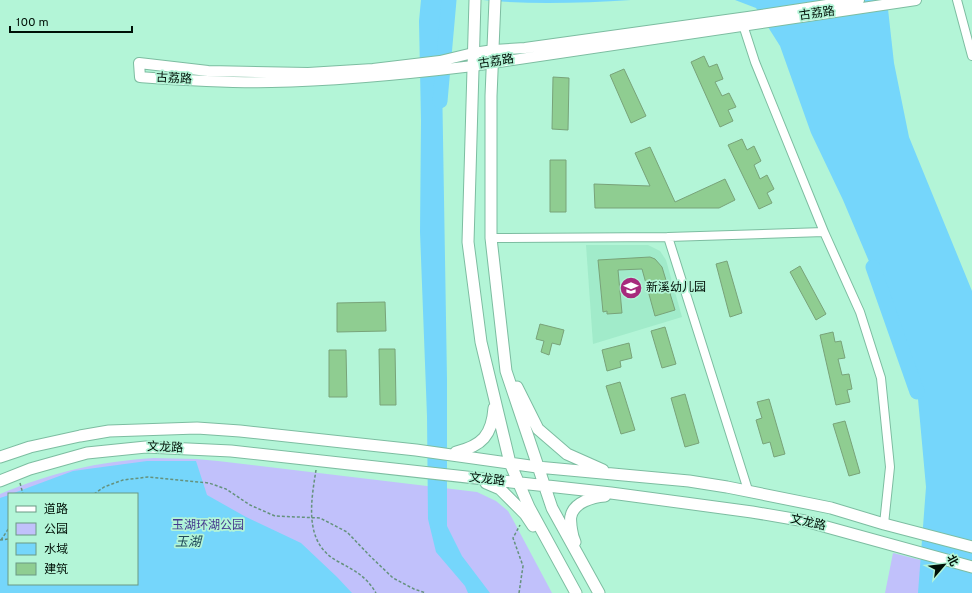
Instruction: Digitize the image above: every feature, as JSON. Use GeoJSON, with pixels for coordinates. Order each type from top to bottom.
{"type":"FeatureCollection","features":[{"type":"Feature","properties":{"kind":"main road"},"geometry":{"type":"LineString","coordinates":[[495,0],[492,96],[491,238],[506,371],[552,508],[599,593]]}},
{"type":"Feature","properties":{"kind":"main road"},"geometry":{"type":"LineString","coordinates":[[475,5],[468,242],[481,342],[510,463],[520,483],[529,507],[576,593]]}},
{"type":"Feature","properties":{"kind":"main road"},"geometry":{"type":"LineString","coordinates":[[503,341],[518,390],[538,430],[567,454],[613,474]]}},
{"type":"Feature","properties":{"kind":"main road"},"geometry":{"type":"LineString","coordinates":[[448,454],[470,449],[480,442],[488,433],[493,419],[495,399]]}},
{"type":"Feature","properties":{"kind":"main road","name":"文龙路"},"geometry":{"type":"LineString","coordinates":[[0,457],[30,447],[109,431],[161,428],[197,428],[240,431],[448,454],[537,467],[689,481],[748,490],[831,508],[884,524],[972,547]]}},
{"type":"Feature","properties":{"kind":"main road","name":"文龙路"},"geometry":{"type":"LineString","coordinates":[[0,481],[30,469],[88,453],[146,447],[231,451],[619,494],[752,512],[805,521],[972,567]]}},
{"type":"Feature","properties":{"kind":"main road"},"geometry":{"type":"LineString","coordinates":[[474,478],[500,489],[525,514],[558,561]]}},
{"type":"Feature","properties":{"kind":"main road"},"geometry":{"type":"LineString","coordinates":[[599,593],[572,537],[570,517],[583,501],[596,497],[619,494]]}},
{"type":"Feature","properties":{"kind":"street","name":"古荔路"},"geometry":{"type":"LineString","coordinates":[[859,0],[747,22],[493,63],[402,75],[270,82],[140,77],[139,63],[208,71],[308,73],[373,70],[440,61],[473,53],[494,50],[525,48],[747,22],[916,0]]}},
{"type":"Feature","properties":{"kind":"street"},"geometry":{"type":"LineString","coordinates":[[957,0],[972,56]]}},
{"type":"Feature","properties":{"kind":"street"},"geometry":{"type":"LineString","coordinates":[[747,22],[755,62],[824,232],[860,312],[881,378],[890,467],[884,524]]}},
{"type":"Feature","properties":{"kind":"street"},"geometry":{"type":"LineString","coordinates":[[491,238],[668,237],[824,232]]}},
{"type":"Feature","properties":{"kind":"street"},"geometry":{"type":"LineString","coordinates":[[668,237],[748,490]]}},
{"type":"Feature","properties":{"kind":"path"},"geometry":{"type":"LineString","coordinates":[[316,469],[311,517],[312,527],[316,536],[331,558],[366,578],[376,593]]}},
{"type":"Feature","properties":{"kind":"path"},"geometry":{"type":"LineString","coordinates":[[95,493],[104,487],[123,480],[148,476],[209,484],[226,489],[250,505],[275,516],[320,518],[347,532],[393,578],[414,589],[426,593]]}},
{"type":"Feature","properties":{"kind":"path"},"geometry":{"type":"LineString","coordinates":[[20,483],[23,493]]}},
{"type":"Feature","properties":{"kind":"path"},"geometry":{"type":"LineString","coordinates":[[519,593],[523,566],[513,538],[520,525]]}},
{"type":"Feature","properties":{"kind":"path"},"geometry":{"type":"LineString","coordinates":[[1,540],[8,530]]}},
{"type":"Feature","properties":{"kind":"shaded area","name":"新溪幼儿园"},"geometry":{"type":"Polygon","coordinates":[[[586,245],[648,245],[660,251],[666,260],[682,317],[593,344],[586,245]]]}},
{"type":"Feature","properties":{"kind":"green space","name":"玉湖环湖公园"},"geometry":{"type":"Polygon","coordinates":[[[154,458],[196,459],[477,492],[496,501],[508,511],[552,593],[0,593],[0,494],[57,474],[113,462],[154,458]]]}},
{"type":"Feature","properties":{"kind":"green space"},"geometry":{"type":"Polygon","coordinates":[[[893,553],[972,573],[972,593],[885,593],[893,553]]]}},
{"type":"Feature","properties":{"kind":"water"},"geometry":{"type":"Polygon","coordinates":[[[421,0],[448,0],[441,17],[447,379],[447,526],[462,556],[490,593],[468,593],[465,586],[436,552],[428,519],[427,416],[420,232],[421,121],[419,21],[421,0]]]}},
{"type":"Feature","properties":{"kind":"water"},"geometry":{"type":"Polygon","coordinates":[[[483,0],[631,0],[520,3],[483,0]]]}},
{"type":"Feature","properties":{"kind":"water"},"geometry":{"type":"Polygon","coordinates":[[[735,0],[887,0],[894,63],[909,137],[972,291],[972,593],[918,593],[926,487],[918,399],[898,330],[843,200],[811,133],[780,46],[756,8],[735,0]]]}},
{"type":"Feature","properties":{"kind":"water","name":"玉湖"},"geometry":{"type":"Polygon","coordinates":[[[147,461],[196,461],[207,495],[246,517],[301,543],[352,593],[0,593],[0,498],[8,495],[8,585],[138,585],[138,493],[14,493],[73,471],[147,461]]]}},
{"type":"Feature","properties":{"kind":"building"},"geometry":{"type":"Polygon","coordinates":[[[704,56],[709,67],[717,64],[723,79],[715,82],[722,96],[729,93],[736,107],[728,110],[733,121],[720,127],[691,62],[704,56]]]}},
{"type":"Feature","properties":{"kind":"building"},"geometry":{"type":"Polygon","coordinates":[[[624,69],[646,116],[631,123],[610,75],[624,69]]]}},
{"type":"Feature","properties":{"kind":"building"},"geometry":{"type":"Polygon","coordinates":[[[553,77],[569,78],[568,130],[552,129],[553,77]]]}},
{"type":"Feature","properties":{"kind":"building"},"geometry":{"type":"Polygon","coordinates":[[[742,139],[747,150],[754,146],[761,161],[754,165],[760,179],[767,175],[774,189],[767,193],[772,203],[759,209],[728,145],[742,139]]]}},
{"type":"Feature","properties":{"kind":"building"},"geometry":{"type":"Polygon","coordinates":[[[650,147],[675,202],[725,179],[735,200],[719,208],[595,208],[594,184],[650,186],[635,153],[650,147]]]}},
{"type":"Feature","properties":{"kind":"building"},"geometry":{"type":"Polygon","coordinates":[[[550,160],[566,160],[566,212],[550,212],[550,160]]]}},
{"type":"Feature","properties":{"kind":"building"},"geometry":{"type":"Polygon","coordinates":[[[650,257],[655,259],[662,267],[675,310],[655,316],[642,269],[618,270],[622,313],[607,314],[607,311],[603,312],[598,260],[650,257]]]}},
{"type":"Feature","properties":{"kind":"building"},"geometry":{"type":"Polygon","coordinates":[[[727,261],[742,313],[730,317],[716,264],[727,261]]]}},
{"type":"Feature","properties":{"kind":"building"},"geometry":{"type":"Polygon","coordinates":[[[800,266],[826,314],[816,320],[790,272],[800,266]]]}},
{"type":"Feature","properties":{"kind":"building"},"geometry":{"type":"Polygon","coordinates":[[[385,302],[386,331],[337,332],[337,303],[385,302]]]}},
{"type":"Feature","properties":{"kind":"building"},"geometry":{"type":"Polygon","coordinates":[[[540,324],[564,330],[560,345],[552,343],[549,355],[541,352],[544,341],[536,339],[540,324]]]}},
{"type":"Feature","properties":{"kind":"building"},"geometry":{"type":"Polygon","coordinates":[[[665,327],[676,364],[662,368],[651,331],[665,327]]]}},
{"type":"Feature","properties":{"kind":"building"},"geometry":{"type":"Polygon","coordinates":[[[833,332],[835,342],[841,341],[845,358],[838,359],[842,375],[849,374],[852,389],[847,390],[850,402],[836,405],[820,335],[833,332]]]}},
{"type":"Feature","properties":{"kind":"building"},"geometry":{"type":"Polygon","coordinates":[[[629,343],[632,358],[620,361],[621,367],[607,371],[602,350],[629,343]]]}},
{"type":"Feature","properties":{"kind":"building"},"geometry":{"type":"Polygon","coordinates":[[[379,349],[395,349],[396,405],[380,405],[379,349]]]}},
{"type":"Feature","properties":{"kind":"building"},"geometry":{"type":"Polygon","coordinates":[[[329,350],[346,350],[347,397],[329,397],[329,350]]]}},
{"type":"Feature","properties":{"kind":"building"},"geometry":{"type":"Polygon","coordinates":[[[620,382],[635,430],[621,434],[606,386],[620,382]]]}},
{"type":"Feature","properties":{"kind":"building"},"geometry":{"type":"Polygon","coordinates":[[[685,394],[699,443],[685,447],[671,398],[685,394]]]}},
{"type":"Feature","properties":{"kind":"building"},"geometry":{"type":"Polygon","coordinates":[[[769,399],[785,454],[774,457],[770,442],[763,444],[756,420],[762,418],[757,402],[769,399]]]}},
{"type":"Feature","properties":{"kind":"building"},"geometry":{"type":"Polygon","coordinates":[[[845,421],[860,473],[849,476],[833,424],[845,421]]]}},
{"type":"Feature","properties":{"kind":"waterway"},"geometry":{"type":"LineString","coordinates":[[440,101],[449,0]]}},
{"type":"Feature","properties":{"kind":"waterway"},"geometry":{"type":"LineString","coordinates":[[873,267],[917,392]]}},
{"type":"Feature","properties":{"kind":"place","name":"新溪幼儿园"},"geometry":{"type":"Point","coordinates":[631,288]}}]}
